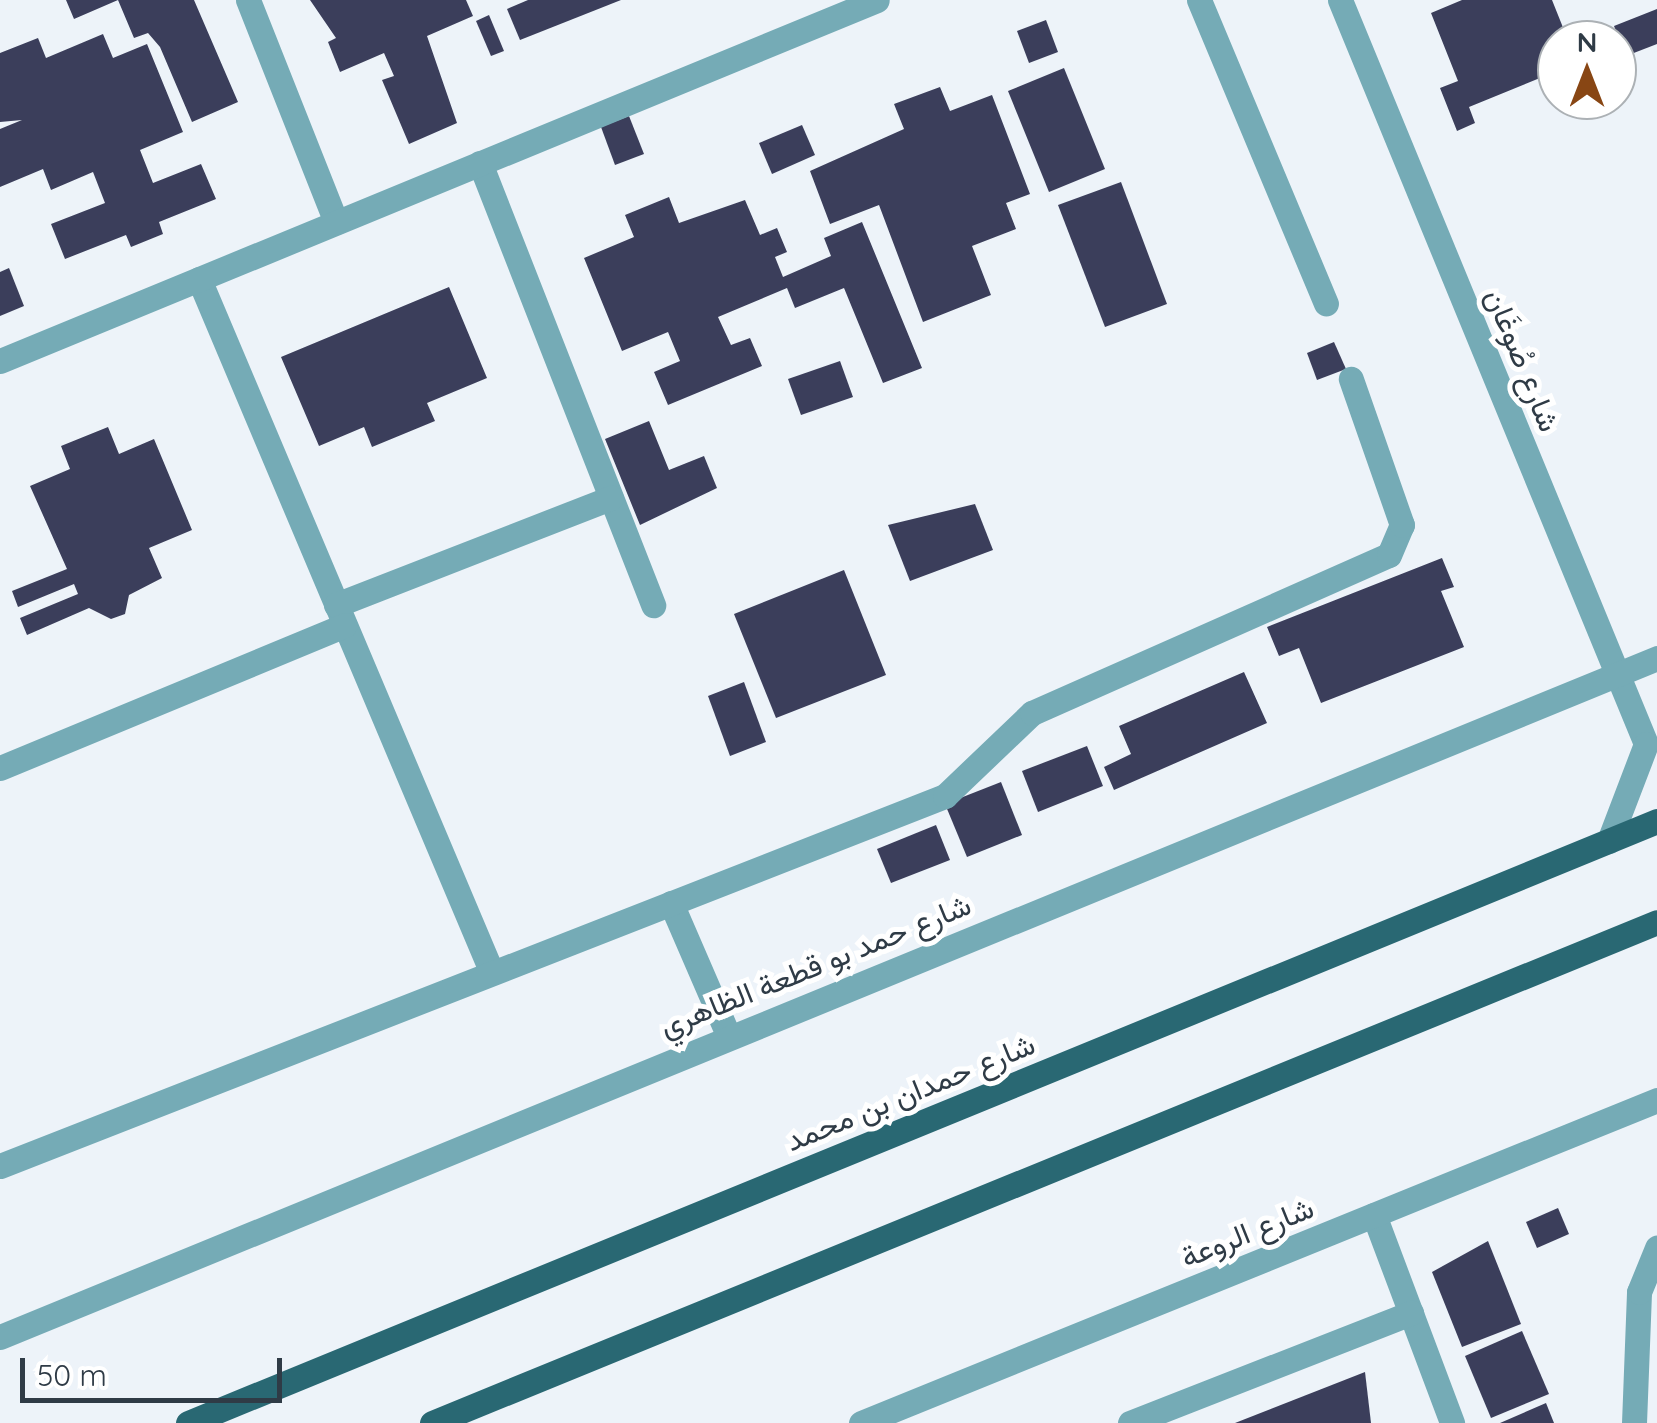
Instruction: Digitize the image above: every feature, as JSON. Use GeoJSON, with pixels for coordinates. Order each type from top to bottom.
{"type":"FeatureCollection","features":[{"type":"Feature","properties":{"kind":"main road","name":"شارع حمدان بن محمد"},"geometry":{"type":"LineString","coordinates":[[188,1423],[1657,821]]}},
{"type":"Feature","properties":{"kind":"main road"},"geometry":{"type":"LineString","coordinates":[[446,1420],[1657,922]]}},
{"type":"Feature","properties":{"kind":"street"},"geometry":{"type":"LineString","coordinates":[[248,0],[336,222]]}},
{"type":"Feature","properties":{"kind":"street"},"geometry":{"type":"LineString","coordinates":[[0,361],[877,0]]}},
{"type":"Feature","properties":{"kind":"street"},"geometry":{"type":"LineString","coordinates":[[1200,0],[1326,304]]}},
{"type":"Feature","properties":{"kind":"street","name":"شارع صُوغَان"},"geometry":{"type":"LineString","coordinates":[[1340,0],[1651,748],[1609,841]]}},
{"type":"Feature","properties":{"kind":"street"},"geometry":{"type":"LineString","coordinates":[[480,163],[653,605]]}},
{"type":"Feature","properties":{"kind":"street"},"geometry":{"type":"LineString","coordinates":[[199,279],[492,974]]}},
{"type":"Feature","properties":{"kind":"street"},"geometry":{"type":"LineString","coordinates":[[0,1166],[945,796],[1032,713],[1389,554],[1402,526],[1351,378]]}},
{"type":"Feature","properties":{"kind":"street"},"geometry":{"type":"LineString","coordinates":[[0,768],[611,498]]}},
{"type":"Feature","properties":{"kind":"street","name":"شارع حمد بو قطعة الظاهري"},"geometry":{"type":"LineString","coordinates":[[0,1337],[728,1035],[1657,658]]}},
{"type":"Feature","properties":{"kind":"street"},"geometry":{"type":"LineString","coordinates":[[671,903],[728,1035]]}},
{"type":"Feature","properties":{"kind":"street","name":"شارع الروعة"},"geometry":{"type":"LineString","coordinates":[[862,1423],[1657,1100]]}},
{"type":"Feature","properties":{"kind":"street"},"geometry":{"type":"LineString","coordinates":[[1374,1215],[1452,1423]]}},
{"type":"Feature","properties":{"kind":"street"},"geometry":{"type":"LineString","coordinates":[[1634,1423],[1638,1302],[1657,1248]]}},
{"type":"Feature","properties":{"kind":"street"},"geometry":{"type":"LineString","coordinates":[[1130,1423],[1411,1313]]}},
{"type":"Feature","properties":{"kind":"building"},"geometry":{"type":"Polygon","coordinates":[[[66,0],[118,0],[74,19],[66,0]]]}},
{"type":"Feature","properties":{"kind":"building"},"geometry":{"type":"Polygon","coordinates":[[[118,0],[194,0],[238,102],[192,122],[160,47],[148,33],[134,38],[118,0]]]}},
{"type":"Feature","properties":{"kind":"building"},"geometry":{"type":"Polygon","coordinates":[[[310,0],[466,0],[473,16],[427,36],[457,123],[409,144],[382,80],[394,76],[384,53],[340,72],[328,42],[336,38],[310,0]]]}},
{"type":"Feature","properties":{"kind":"building"},"geometry":{"type":"Polygon","coordinates":[[[528,0],[621,0],[520,40],[507,9],[528,0]]]}},
{"type":"Feature","properties":{"kind":"building"},"geometry":{"type":"Polygon","coordinates":[[[1462,0],[1552,0],[1560,20],[1537,20],[1537,79],[1469,107],[1475,123],[1457,131],[1440,88],[1458,81],[1431,13],[1462,0]]]}},
{"type":"Feature","properties":{"kind":"building"},"geometry":{"type":"Polygon","coordinates":[[[1657,9],[1657,44],[1637,52],[1637,20],[1629,20],[1657,9]]]}},
{"type":"Feature","properties":{"kind":"building"},"geometry":{"type":"Polygon","coordinates":[[[489,15],[504,51],[491,56],[476,21],[489,15]]]}},
{"type":"Feature","properties":{"kind":"building"},"geometry":{"type":"Polygon","coordinates":[[[1046,20],[1058,52],[1029,63],[1017,31],[1046,20]]]}},
{"type":"Feature","properties":{"kind":"building"},"geometry":{"type":"Polygon","coordinates":[[[103,34],[113,58],[147,44],[183,132],[140,150],[153,183],[201,164],[216,199],[159,222],[163,234],[131,247],[126,235],[65,259],[51,224],[105,203],[93,172],[51,190],[43,169],[0,187],[0,129],[22,120],[0,122],[0,53],[38,38],[46,58],[103,34]]]}},
{"type":"Feature","properties":{"kind":"building"},"geometry":{"type":"Polygon","coordinates":[[[1064,68],[1105,169],[1049,192],[1008,91],[1064,68]]]}},
{"type":"Feature","properties":{"kind":"building"},"geometry":{"type":"Polygon","coordinates":[[[940,87],[950,111],[992,95],[1030,194],[1006,203],[1016,229],[972,246],[991,295],[923,322],[879,205],[830,224],[810,171],[904,129],[894,104],[940,87]]]}},
{"type":"Feature","properties":{"kind":"building"},"geometry":{"type":"Polygon","coordinates":[[[629,116],[644,154],[615,165],[601,127],[629,116]]]}},
{"type":"Feature","properties":{"kind":"building"},"geometry":{"type":"Polygon","coordinates":[[[802,125],[815,155],[772,174],[759,143],[802,125]]]}},
{"type":"Feature","properties":{"kind":"building"},"geometry":{"type":"Polygon","coordinates":[[[1121,182],[1167,304],[1105,327],[1058,205],[1121,182]]]}},
{"type":"Feature","properties":{"kind":"building"},"geometry":{"type":"Polygon","coordinates":[[[669,197],[679,223],[745,200],[760,235],[777,228],[787,252],[775,257],[783,277],[831,256],[824,238],[862,222],[922,368],[883,383],[844,288],[795,308],[787,288],[718,317],[731,345],[750,338],[762,366],[668,405],[654,372],[680,361],[668,332],[622,351],[584,258],[634,237],[625,215],[669,197]]]}},
{"type":"Feature","properties":{"kind":"building"},"geometry":{"type":"Polygon","coordinates":[[[9,268],[24,306],[0,316],[0,272],[9,268]]]}},
{"type":"Feature","properties":{"kind":"building"},"geometry":{"type":"Polygon","coordinates":[[[449,287],[487,378],[427,403],[435,421],[372,447],[364,427],[319,446],[281,357],[449,287]]]}},
{"type":"Feature","properties":{"kind":"building"},"geometry":{"type":"Polygon","coordinates":[[[1334,342],[1346,369],[1317,380],[1307,353],[1334,342]]]}},
{"type":"Feature","properties":{"kind":"building"},"geometry":{"type":"Polygon","coordinates":[[[840,361],[853,397],[801,415],[788,379],[840,361]]]}},
{"type":"Feature","properties":{"kind":"building"},"geometry":{"type":"Polygon","coordinates":[[[649,421],[669,470],[704,456],[717,488],[640,525],[605,439],[649,421]]]}},
{"type":"Feature","properties":{"kind":"building"},"geometry":{"type":"Polygon","coordinates":[[[108,427],[119,454],[154,439],[192,530],[149,548],[162,578],[129,595],[125,614],[111,619],[89,608],[27,635],[20,618],[78,594],[74,584],[18,607],[12,591],[67,569],[30,486],[70,469],[61,446],[108,427]]]}},
{"type":"Feature","properties":{"kind":"building"},"geometry":{"type":"Polygon","coordinates":[[[975,504],[993,550],[910,581],[888,525],[975,504]]]}},
{"type":"Feature","properties":{"kind":"building"},"geometry":{"type":"Polygon","coordinates":[[[1442,558],[1454,587],[1441,591],[1464,647],[1321,703],[1299,648],[1279,656],[1267,627],[1442,558]]]}},
{"type":"Feature","properties":{"kind":"building"},"geometry":{"type":"Polygon","coordinates":[[[844,570],[886,675],[776,718],[734,614],[844,570]]]}},
{"type":"Feature","properties":{"kind":"building"},"geometry":{"type":"Polygon","coordinates":[[[1244,672],[1267,723],[1114,790],[1104,767],[1131,754],[1119,726],[1244,672]]]}},
{"type":"Feature","properties":{"kind":"building"},"geometry":{"type":"Polygon","coordinates":[[[744,682],[766,742],[730,756],[708,696],[744,682]]]}},
{"type":"Feature","properties":{"kind":"building"},"geometry":{"type":"Polygon","coordinates":[[[1087,746],[1103,786],[1038,812],[1022,771],[1087,746]]]}},
{"type":"Feature","properties":{"kind":"building"},"geometry":{"type":"Polygon","coordinates":[[[1001,782],[1022,835],[967,857],[945,804],[1001,782]]]}},
{"type":"Feature","properties":{"kind":"building"},"geometry":{"type":"Polygon","coordinates":[[[936,825],[950,860],[891,883],[877,849],[936,825]]]}},
{"type":"Feature","properties":{"kind":"building"},"geometry":{"type":"Polygon","coordinates":[[[1558,1208],[1569,1234],[1537,1248],[1526,1222],[1558,1208]]]}},
{"type":"Feature","properties":{"kind":"building"},"geometry":{"type":"Polygon","coordinates":[[[1488,1241],[1521,1324],[1462,1347],[1432,1272],[1488,1241]]]}},
{"type":"Feature","properties":{"kind":"building"},"geometry":{"type":"Polygon","coordinates":[[[1522,1331],[1549,1394],[1491,1418],[1465,1356],[1522,1331]]]}},
{"type":"Feature","properties":{"kind":"building"},"geometry":{"type":"Polygon","coordinates":[[[1365,1372],[1371,1423],[1235,1423],[1365,1372]]]}},
{"type":"Feature","properties":{"kind":"building"},"geometry":{"type":"Polygon","coordinates":[[[1546,1403],[1554,1423],[1500,1423],[1546,1403]]]}}]}
